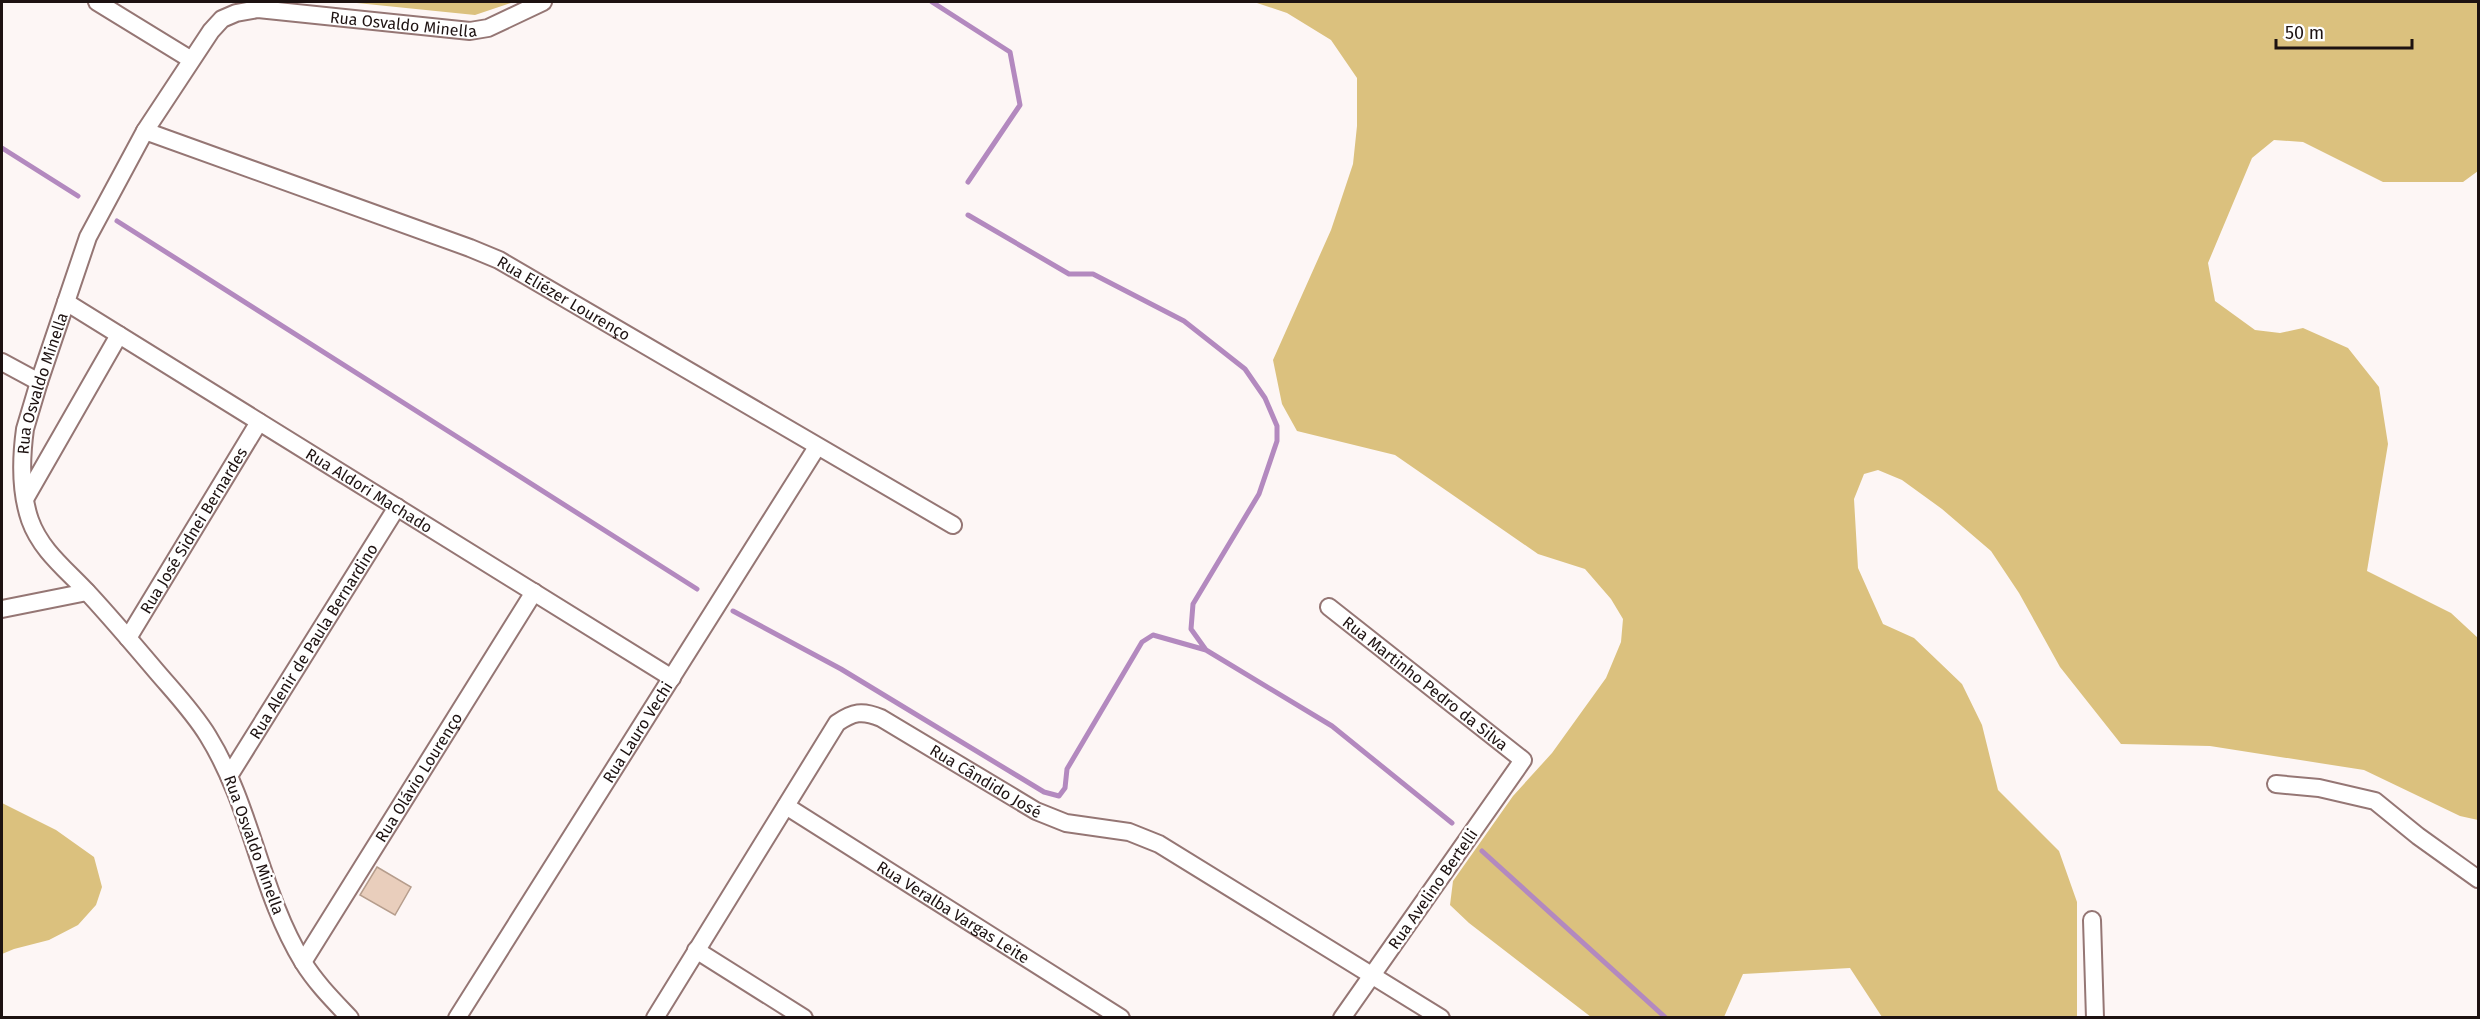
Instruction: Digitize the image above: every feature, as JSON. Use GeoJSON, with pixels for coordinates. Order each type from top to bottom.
{"type":"FeatureCollection","features":[{"type":"Feature","properties":{"kind":"street"},"geometry":{"type":"LineString","coordinates":[[97,2],[190,59]]}},
{"type":"Feature","properties":{"kind":"street","name":"Rua Osvaldo Minella"},"geometry":{"type":"LineString","coordinates":[[350,1017],[316,981],[303,962],[278,911],[248,823],[229,776],[201,725],[87,592],[44,547],[30,521],[25,499],[22,450],[25,429],[94,223],[145,131],[190,59],[222,19],[248,10],[470,31],[488,28],[543,2]]}},
{"type":"Feature","properties":{"kind":"street","name":"Rua Eliézer Lourenço"},"geometry":{"type":"LineString","coordinates":[[145,131],[500,260],[953,525]]}},
{"type":"Feature","properties":{"kind":"street","name":"Rua Aldori Machado"},"geometry":{"type":"LineString","coordinates":[[66,302],[672,678]]}},
{"type":"Feature","properties":{"kind":"street"},"geometry":{"type":"LineString","coordinates":[[25,499],[119,335]]}},
{"type":"Feature","properties":{"kind":"street"},"geometry":{"type":"LineString","coordinates":[[2,362],[39,382]]}},
{"type":"Feature","properties":{"kind":"street","name":"Rua José Sidnei Bernardes"},"geometry":{"type":"LineString","coordinates":[[128,639],[259,422]]}},
{"type":"Feature","properties":{"kind":"street","name":"Rua Lauro Vechi"},"geometry":{"type":"LineString","coordinates":[[457,1017],[817,447]]}},
{"type":"Feature","properties":{"kind":"street","name":"Rua Alenir de Paula Bernardino"},"geometry":{"type":"LineString","coordinates":[[229,776],[396,507]]}},
{"type":"Feature","properties":{"kind":"street"},"geometry":{"type":"LineString","coordinates":[[2,609],[87,592]]}},
{"type":"Feature","properties":{"kind":"street","name":"Rua Olávio Lourenço"},"geometry":{"type":"LineString","coordinates":[[303,962],[534,592]]}},
{"type":"Feature","properties":{"kind":"street","name":"Rua Martinho Pedro da Silva"},"geometry":{"type":"LineString","coordinates":[[1329,606],[1523,760]]}},
{"type":"Feature","properties":{"kind":"street","name":"Rua Cândido José"},"geometry":{"type":"LineString","coordinates":[[655,1017],[837,723],[858,711],[869,713],[1036,811],[1066,823],[1129,832],[1159,844],[1441,1017]]}},
{"type":"Feature","properties":{"kind":"street","name":"Rua Avelino Bertelli"},"geometry":{"type":"LineString","coordinates":[[1342,1017],[1523,760]]}},
{"type":"Feature","properties":{"kind":"street"},"geometry":{"type":"LineString","coordinates":[[2276,784],[2319,788],[2375,801],[2418,836],[2478,879]]}},
{"type":"Feature","properties":{"kind":"street","name":"Rua Veralba Vargas Leite"},"geometry":{"type":"LineString","coordinates":[[786,806],[1121,1017]]}},
{"type":"Feature","properties":{"kind":"street"},"geometry":{"type":"LineString","coordinates":[[2092,920],[2095,1017]]}},
{"type":"Feature","properties":{"kind":"street"},"geometry":{"type":"LineString","coordinates":[[696,950],[804,1017]]}},
{"type":"Feature","properties":{"kind":"shaded area"},"geometry":{"type":"Polygon","coordinates":[[[347,2],[514,2],[475,15],[347,2]]]}},
{"type":"Feature","properties":{"kind":"shaded area"},"geometry":{"type":"Polygon","coordinates":[[[1254,2],[2478,2],[2478,171],[2463,182],[2383,182],[2303,142],[2274,140],[2252,158],[2208,263],[2215,301],[2255,330],[2280,333],[2303,328],[2348,348],[2379,387],[2388,444],[2367,571],[2451,613],[2478,638],[2478,820],[2460,816],[2364,770],[2210,746],[2121,744],[2060,667],[2019,593],[1991,551],[1942,509],[1902,480],[1878,470],[1864,474],[1854,499],[1858,568],[1883,624],[1914,638],[1962,684],[1982,725],[1998,790],[2059,851],[2077,902],[2077,1017],[1882,1017],[1850,968],[1743,974],[1724,1017],[1591,1017],[1469,923],[1450,905],[1453,881],[1513,796],[1552,753],[1606,678],[1621,642],[1623,619],[1611,599],[1585,569],[1538,554],[1395,455],[1297,431],[1282,404],[1273,360],[1331,230],[1353,164],[1357,126],[1357,78],[1331,40],[1287,13],[1254,2]]]}},
{"type":"Feature","properties":{"kind":"shaded area"},"geometry":{"type":"Polygon","coordinates":[[[2,803],[56,830],[94,857],[102,887],[96,905],[78,925],[49,940],[2,954],[2,803]]]}},
{"type":"Feature","properties":{"kind":"building"},"geometry":{"type":"Polygon","coordinates":[[[377,867],[411,887],[395,915],[360,895],[377,867]]]}},
{"type":"Feature","properties":{"kind":"waterway"},"geometry":{"type":"LineString","coordinates":[[932,2],[1010,52],[1020,105],[968,182]]}},
{"type":"Feature","properties":{"kind":"waterway"},"geometry":{"type":"LineString","coordinates":[[2,148],[78,196]]}},
{"type":"Feature","properties":{"kind":"waterway"},"geometry":{"type":"LineString","coordinates":[[968,215],[1069,274],[1093,274],[1184,321],[1245,369],[1265,398],[1277,426],[1277,441],[1259,494],[1193,604],[1191,629],[1206,650]]}},
{"type":"Feature","properties":{"kind":"waterway"},"geometry":{"type":"LineString","coordinates":[[117,221],[697,589]]}},
{"type":"Feature","properties":{"kind":"waterway"},"geometry":{"type":"LineString","coordinates":[[733,611],[841,669],[1044,792],[1059,796],[1065,788],[1067,769],[1142,642],[1153,635],[1206,650],[1332,726],[1452,823]]}},
{"type":"Feature","properties":{"kind":"waterway"},"geometry":{"type":"LineString","coordinates":[[1482,851],[1666,1018]]}}]}
